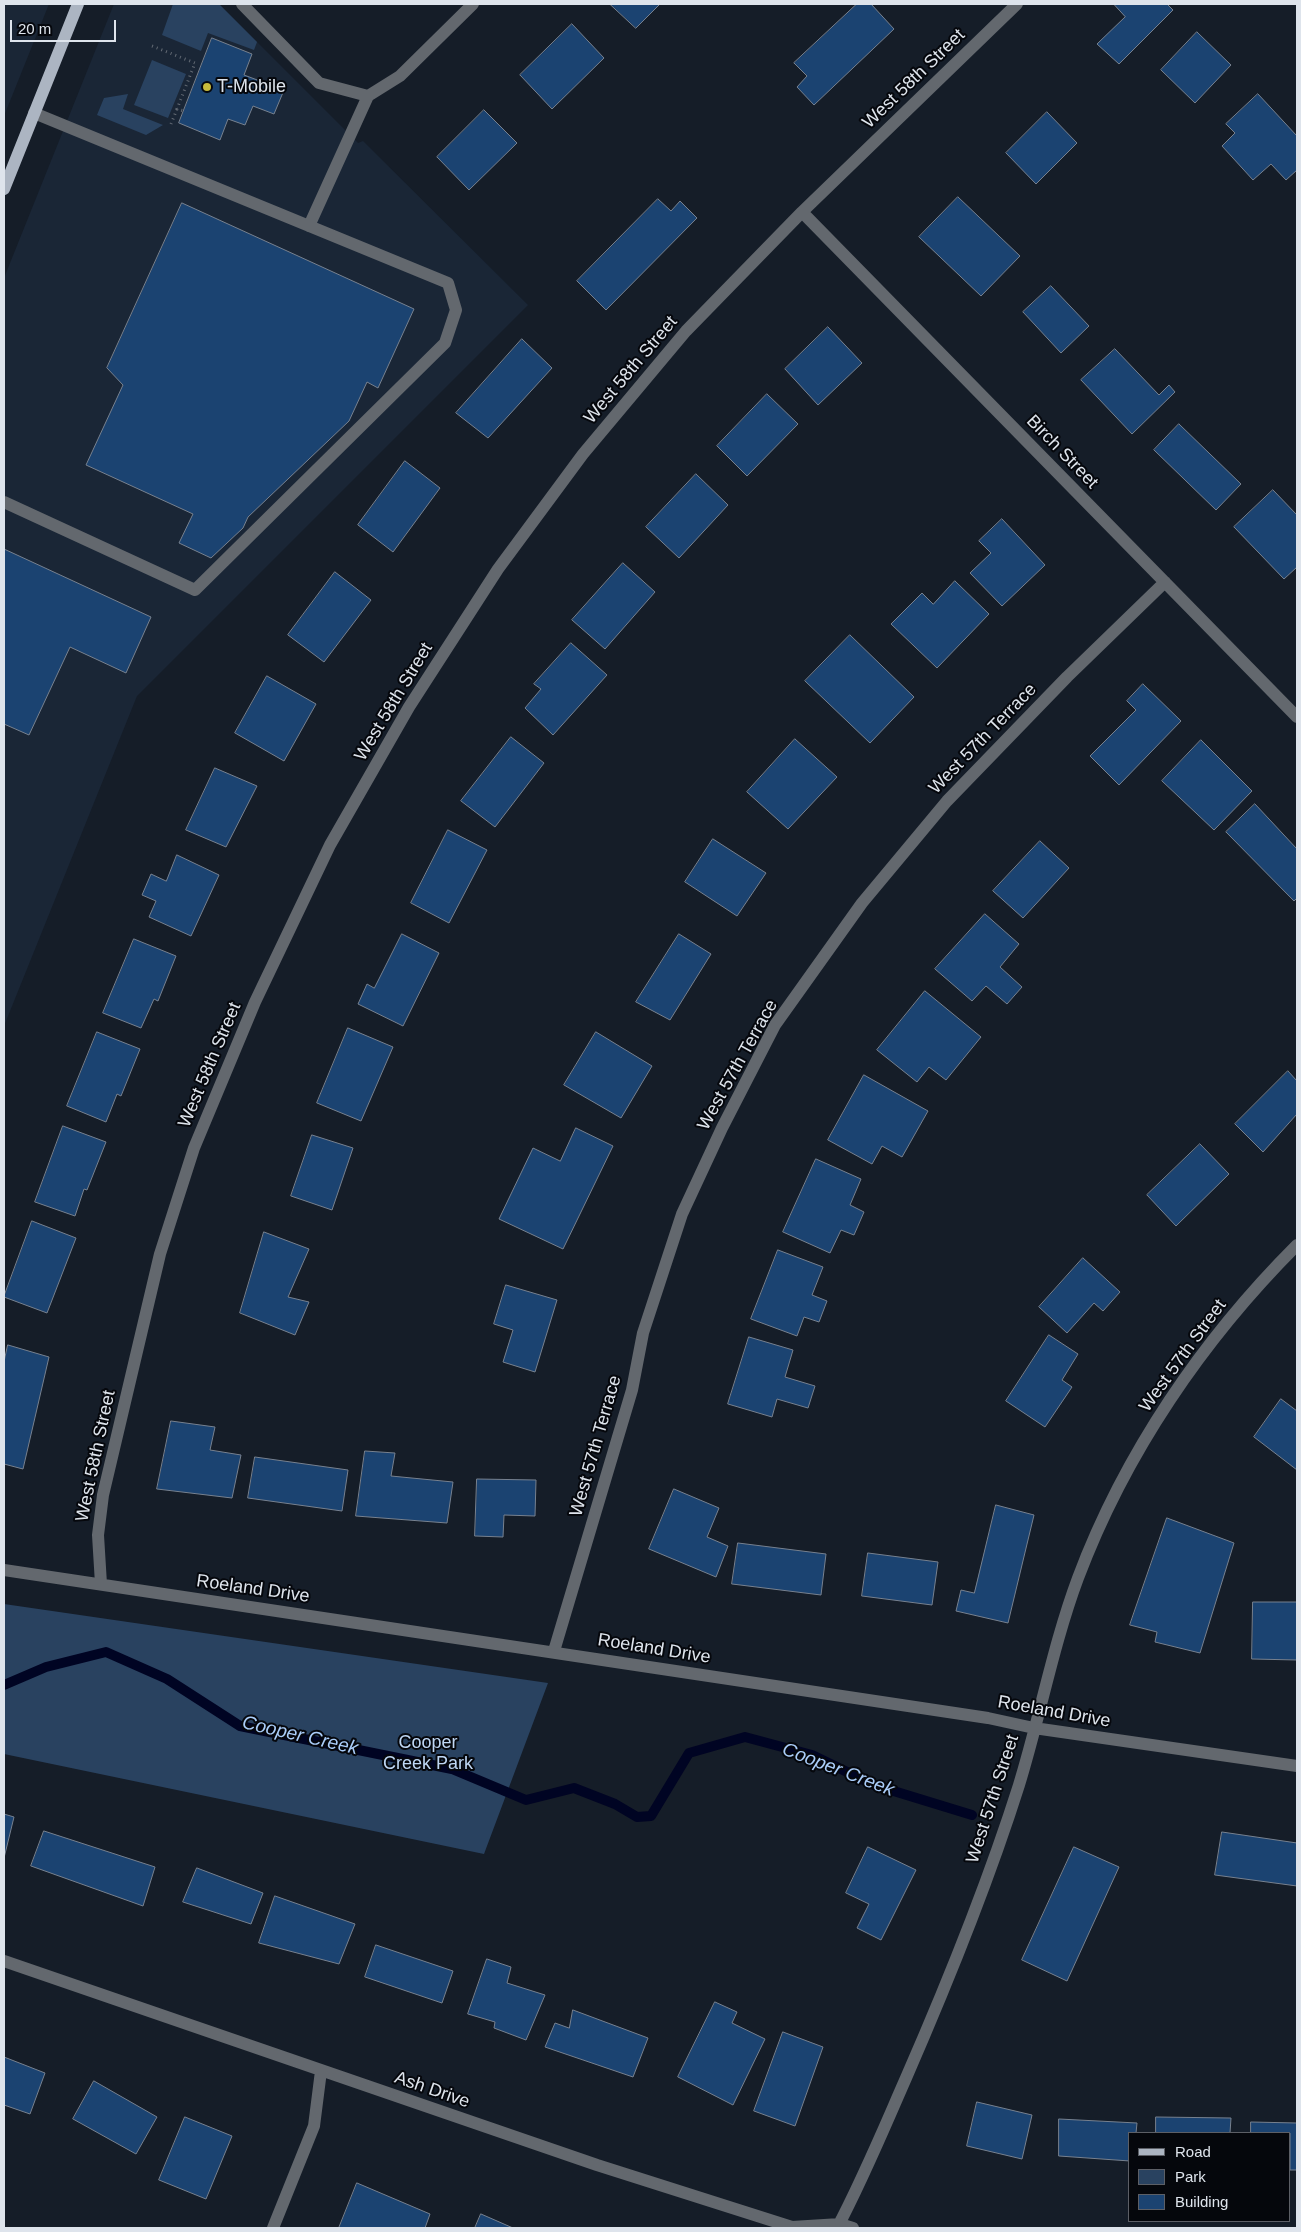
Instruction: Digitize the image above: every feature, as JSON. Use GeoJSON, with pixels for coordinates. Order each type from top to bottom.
{"type":"FeatureCollection","features":[{"type":"Feature","properties":{"kind":"main road"},"geometry":{"type":"LineString","coordinates":[[4,189],[78,4]]}},
{"type":"Feature","properties":{"kind":"street"},"geometry":{"type":"LineString","coordinates":[[242,4],[319,83],[368,96]]}},
{"type":"Feature","properties":{"kind":"street"},"geometry":{"type":"LineString","coordinates":[[309,226],[368,96],[400,76],[473,4]]}},
{"type":"Feature","properties":{"kind":"street","name":"West 58th Street"},"geometry":{"type":"LineString","coordinates":[[101,1584],[98,1535],[103,1495],[160,1254],[198,1139],[256,1002],[330,845],[430,675],[498,569],[583,454],[686,331],[802,212],[1017,4]]}},
{"type":"Feature","properties":{"kind":"street"},"geometry":{"type":"LineString","coordinates":[[4,502],[195,590],[445,343],[456,310],[448,283],[34,113]]}},
{"type":"Feature","properties":{"kind":"street","name":"Birch Street"},"geometry":{"type":"LineString","coordinates":[[802,212],[1297,717]]}},
{"type":"Feature","properties":{"kind":"street","name":"West 57th Terrace"},"geometry":{"type":"LineString","coordinates":[[554,1651],[632,1390],[643,1334],[682,1214],[722,1128],[775,1025],[862,903],[947,801],[1067,677],[1165,582]]}},
{"type":"Feature","properties":{"kind":"street","name":"West 57th Street"},"geometry":{"type":"LineString","coordinates":[[838,2226],[888,2119],[960,1949],[1018,1785],[1078,1580],[1103,1518],[1166,1403],[1228,1320],[1297,1245]]}},
{"type":"Feature","properties":{"kind":"street","name":"Roeland Drive"},"geometry":{"type":"LineString","coordinates":[[4,1570],[554,1651],[988,1718],[1034,1728],[1297,1766]]}},
{"type":"Feature","properties":{"kind":"street","name":"Ash Drive"},"geometry":{"type":"LineString","coordinates":[[4,1961],[597,2165],[792,2226],[838,2226],[853,2228]]}},
{"type":"Feature","properties":{"kind":"street"},"geometry":{"type":"LineString","coordinates":[[273,2228],[314,2126],[321,2071]]}},
{"type":"Feature","properties":{"kind":"path"},"geometry":{"type":"LineString","coordinates":[[152,46],[195,63],[171,124]]}},
{"type":"Feature","properties":{"kind":"path"},"geometry":{"type":"LineString","coordinates":[[178,109],[184,111]]}},
{"type":"Feature","properties":{"kind":"shaded area"},"geometry":{"type":"Polygon","coordinates":[[[4,4],[49,4],[4,116],[4,4]]]}},
{"type":"Feature","properties":{"kind":"shaded area"},"geometry":{"type":"Polygon","coordinates":[[[114,4],[219,4],[358,143],[363,141],[528,305],[137,696],[4,1026],[4,278],[114,4]]]}},
{"type":"Feature","properties":{"kind":"green space"},"geometry":{"type":"Polygon","coordinates":[[[173,4],[219,4],[257,42],[254,50],[208,33],[201,51],[162,35],[173,4]]]}},
{"type":"Feature","properties":{"kind":"green space"},"geometry":{"type":"Polygon","coordinates":[[[152,60],[186,74],[168,118],[134,105],[152,60]]]}},
{"type":"Feature","properties":{"kind":"green space"},"geometry":{"type":"Polygon","coordinates":[[[128,94],[123,109],[163,125],[146,135],[97,115],[104,98],[128,94]]]}},
{"type":"Feature","properties":{"kind":"green space","name":"Cooper Creek Park"},"geometry":{"type":"Polygon","coordinates":[[[4,1604],[548,1683],[484,1854],[4,1754],[4,1604]]]}},
{"type":"Feature","properties":{"kind":"building"},"geometry":{"type":"Polygon","coordinates":[[[610,4],[660,4],[636,28],[610,4]]]}},
{"type":"Feature","properties":{"kind":"building"},"geometry":{"type":"Polygon","coordinates":[[[857,4],[871,4],[894,29],[814,105],[797,87],[807,76],[794,63],[857,4]]]}},
{"type":"Feature","properties":{"kind":"building"},"geometry":{"type":"Polygon","coordinates":[[[1114,4],[1167,4],[1173,10],[1119,64],[1097,44],[1125,17],[1114,4]]]}},
{"type":"Feature","properties":{"kind":"building"},"geometry":{"type":"Polygon","coordinates":[[[572,24],[604,58],[552,109],[520,75],[572,24]]]}},
{"type":"Feature","properties":{"kind":"building"},"geometry":{"type":"Polygon","coordinates":[[[1197,32],[1231,65],[1195,103],[1161,70],[1197,32]]]}},
{"type":"Feature","properties":{"kind":"building"},"geometry":{"type":"Polygon","coordinates":[[[212,38],[252,54],[244,75],[284,90],[274,114],[253,106],[245,125],[228,119],[220,140],[179,123],[212,38]]]}},
{"type":"Feature","properties":{"kind":"building"},"geometry":{"type":"Polygon","coordinates":[[[1258,94],[1297,136],[1297,170],[1286,180],[1271,164],[1253,180],[1222,146],[1235,133],[1226,124],[1258,94]]]}},
{"type":"Feature","properties":{"kind":"building"},"geometry":{"type":"Polygon","coordinates":[[[484,110],[517,143],[469,190],[437,157],[484,110]]]}},
{"type":"Feature","properties":{"kind":"building"},"geometry":{"type":"Polygon","coordinates":[[[1047,112],[1077,143],[1036,184],[1006,153],[1047,112]]]}},
{"type":"Feature","properties":{"kind":"building"},"geometry":{"type":"Polygon","coordinates":[[[958,197],[1020,256],[981,296],[919,237],[958,197]]]}},
{"type":"Feature","properties":{"kind":"building"},"geometry":{"type":"Polygon","coordinates":[[[658,199],[671,211],[680,201],[697,218],[606,310],[577,281],[658,199]]]}},
{"type":"Feature","properties":{"kind":"building"},"geometry":{"type":"Polygon","coordinates":[[[182,203],[414,309],[378,388],[367,382],[349,421],[248,517],[243,528],[211,558],[179,543],[193,514],[86,465],[123,385],[107,368],[182,203]]]}},
{"type":"Feature","properties":{"kind":"building"},"geometry":{"type":"Polygon","coordinates":[[[1051,286],[1089,326],[1061,353],[1023,312],[1051,286]]]}},
{"type":"Feature","properties":{"kind":"building"},"geometry":{"type":"Polygon","coordinates":[[[828,327],[862,363],[818,405],[785,369],[828,327]]]}},
{"type":"Feature","properties":{"kind":"building"},"geometry":{"type":"Polygon","coordinates":[[[522,339],[552,368],[488,438],[456,413],[522,339]]]}},
{"type":"Feature","properties":{"kind":"building"},"geometry":{"type":"Polygon","coordinates":[[[1115,349],[1159,395],[1169,385],[1175,392],[1132,434],[1081,380],[1115,349]]]}},
{"type":"Feature","properties":{"kind":"building"},"geometry":{"type":"Polygon","coordinates":[[[767,394],[798,424],[747,476],[717,446],[767,394]]]}},
{"type":"Feature","properties":{"kind":"building"},"geometry":{"type":"Polygon","coordinates":[[[1179,424],[1241,484],[1216,510],[1154,450],[1179,424]]]}},
{"type":"Feature","properties":{"kind":"building"},"geometry":{"type":"Polygon","coordinates":[[[405,461],[440,488],[393,552],[358,525],[405,461]]]}},
{"type":"Feature","properties":{"kind":"building"},"geometry":{"type":"Polygon","coordinates":[[[696,474],[728,505],[679,558],[646,527],[696,474]]]}},
{"type":"Feature","properties":{"kind":"building"},"geometry":{"type":"Polygon","coordinates":[[[1273,490],[1297,515],[1297,567],[1284,579],[1234,527],[1273,490]]]}},
{"type":"Feature","properties":{"kind":"building"},"geometry":{"type":"Polygon","coordinates":[[[1002,519],[1045,565],[1002,606],[970,573],[991,553],[979,541],[1002,519]]]}},
{"type":"Feature","properties":{"kind":"building"},"geometry":{"type":"Polygon","coordinates":[[[4,549],[151,617],[126,673],[70,647],[29,735],[4,724],[4,549]]]}},
{"type":"Feature","properties":{"kind":"building"},"geometry":{"type":"Polygon","coordinates":[[[623,563],[655,592],[605,649],[572,620],[623,563]]]}},
{"type":"Feature","properties":{"kind":"building"},"geometry":{"type":"Polygon","coordinates":[[[335,572],[371,600],[324,662],[288,635],[335,572]]]}},
{"type":"Feature","properties":{"kind":"building"},"geometry":{"type":"Polygon","coordinates":[[[955,581],[989,614],[937,668],[891,624],[922,593],[933,604],[955,581]]]}},
{"type":"Feature","properties":{"kind":"building"},"geometry":{"type":"Polygon","coordinates":[[[850,635],[914,697],[870,743],[805,681],[850,635]]]}},
{"type":"Feature","properties":{"kind":"building"},"geometry":{"type":"Polygon","coordinates":[[[571,643],[607,675],[553,735],[525,708],[541,689],[534,684],[571,643]]]}},
{"type":"Feature","properties":{"kind":"building"},"geometry":{"type":"Polygon","coordinates":[[[267,676],[316,704],[284,761],[235,733],[267,676]]]}},
{"type":"Feature","properties":{"kind":"building"},"geometry":{"type":"Polygon","coordinates":[[[1143,684],[1181,721],[1119,785],[1090,756],[1136,710],[1127,701],[1143,684]]]}},
{"type":"Feature","properties":{"kind":"building"},"geometry":{"type":"Polygon","coordinates":[[[511,737],[544,763],[495,827],[461,801],[511,737]]]}},
{"type":"Feature","properties":{"kind":"building"},"geometry":{"type":"Polygon","coordinates":[[[795,739],[837,777],[788,829],[747,792],[795,739]]]}},
{"type":"Feature","properties":{"kind":"building"},"geometry":{"type":"Polygon","coordinates":[[[1201,740],[1252,791],[1214,830],[1162,781],[1201,740]]]}},
{"type":"Feature","properties":{"kind":"building"},"geometry":{"type":"Polygon","coordinates":[[[215,768],[257,786],[226,847],[186,830],[215,768]]]}},
{"type":"Feature","properties":{"kind":"building"},"geometry":{"type":"Polygon","coordinates":[[[1255,804],[1297,849],[1297,898],[1294,901],[1226,832],[1255,804]]]}},
{"type":"Feature","properties":{"kind":"building"},"geometry":{"type":"Polygon","coordinates":[[[448,830],[487,850],[449,923],[411,903],[448,830]]]}},
{"type":"Feature","properties":{"kind":"building"},"geometry":{"type":"Polygon","coordinates":[[[713,839],[766,873],[737,916],[685,882],[713,839]]]}},
{"type":"Feature","properties":{"kind":"building"},"geometry":{"type":"Polygon","coordinates":[[[1040,841],[1069,868],[1023,918],[993,891],[1040,841]]]}},
{"type":"Feature","properties":{"kind":"building"},"geometry":{"type":"Polygon","coordinates":[[[177,855],[219,875],[191,936],[149,917],[156,901],[142,895],[151,874],[166,881],[177,855]]]}},
{"type":"Feature","properties":{"kind":"building"},"geometry":{"type":"Polygon","coordinates":[[[985,914],[1019,944],[1000,967],[1022,987],[1007,1004],[986,986],[972,1001],[935,969],[985,914]]]}},
{"type":"Feature","properties":{"kind":"building"},"geometry":{"type":"Polygon","coordinates":[[[402,934],[439,953],[403,1026],[358,1004],[367,984],[374,988],[402,934]]]}},
{"type":"Feature","properties":{"kind":"building"},"geometry":{"type":"Polygon","coordinates":[[[679,934],[711,954],[670,1020],[636,1002],[679,934]]]}},
{"type":"Feature","properties":{"kind":"building"},"geometry":{"type":"Polygon","coordinates":[[[134,939],[176,956],[158,1001],[154,999],[141,1028],[103,1013],[134,939]]]}},
{"type":"Feature","properties":{"kind":"building"},"geometry":{"type":"Polygon","coordinates":[[[925,991],[981,1037],[946,1080],[929,1067],[917,1082],[877,1050],[925,991]]]}},
{"type":"Feature","properties":{"kind":"building"},"geometry":{"type":"Polygon","coordinates":[[[348,1028],[393,1047],[361,1121],[317,1103],[348,1028]]]}},
{"type":"Feature","properties":{"kind":"building"},"geometry":{"type":"Polygon","coordinates":[[[97,1032],[140,1049],[121,1096],[117,1094],[106,1122],[67,1106],[97,1032]]]}},
{"type":"Feature","properties":{"kind":"building"},"geometry":{"type":"Polygon","coordinates":[[[596,1032],[652,1066],[621,1118],[564,1085],[596,1032]]]}},
{"type":"Feature","properties":{"kind":"building"},"geometry":{"type":"Polygon","coordinates":[[[1288,1071],[1297,1081],[1297,1114],[1263,1152],[1235,1124],[1288,1071]]]}},
{"type":"Feature","properties":{"kind":"building"},"geometry":{"type":"Polygon","coordinates":[[[864,1075],[928,1111],[902,1157],[882,1146],[872,1164],[828,1140],[864,1075]]]}},
{"type":"Feature","properties":{"kind":"building"},"geometry":{"type":"Polygon","coordinates":[[[63,1126],[106,1142],[87,1190],[84,1189],[75,1216],[35,1202],[63,1126]]]}},
{"type":"Feature","properties":{"kind":"building"},"geometry":{"type":"Polygon","coordinates":[[[576,1128],[613,1146],[563,1249],[499,1219],[533,1148],[560,1161],[576,1128]]]}},
{"type":"Feature","properties":{"kind":"building"},"geometry":{"type":"Polygon","coordinates":[[[312,1135],[353,1148],[332,1210],[291,1196],[312,1135]]]}},
{"type":"Feature","properties":{"kind":"building"},"geometry":{"type":"Polygon","coordinates":[[[1200,1144],[1229,1174],[1176,1226],[1147,1195],[1200,1144]]]}},
{"type":"Feature","properties":{"kind":"building"},"geometry":{"type":"Polygon","coordinates":[[[816,1159],[861,1179],[850,1205],[864,1212],[854,1235],[841,1230],[830,1253],[783,1232],[816,1159]]]}},
{"type":"Feature","properties":{"kind":"building"},"geometry":{"type":"Polygon","coordinates":[[[32,1221],[76,1238],[47,1313],[4,1297],[32,1221]]]}},
{"type":"Feature","properties":{"kind":"building"},"geometry":{"type":"Polygon","coordinates":[[[264,1232],[309,1249],[288,1297],[309,1302],[295,1335],[240,1313],[264,1232]]]}},
{"type":"Feature","properties":{"kind":"building"},"geometry":{"type":"Polygon","coordinates":[[[778,1250],[823,1267],[812,1295],[827,1301],[819,1322],[804,1317],[797,1336],[751,1319],[778,1250]]]}},
{"type":"Feature","properties":{"kind":"building"},"geometry":{"type":"Polygon","coordinates":[[[1083,1258],[1120,1292],[1103,1311],[1094,1303],[1067,1333],[1039,1307],[1083,1258]]]}},
{"type":"Feature","properties":{"kind":"building"},"geometry":{"type":"Polygon","coordinates":[[[506,1285],[557,1300],[535,1372],[503,1362],[513,1330],[494,1324],[506,1285]]]}},
{"type":"Feature","properties":{"kind":"building"},"geometry":{"type":"Polygon","coordinates":[[[1049,1335],[1078,1354],[1062,1380],[1072,1387],[1045,1427],[1006,1401],[1049,1335]]]}},
{"type":"Feature","properties":{"kind":"building"},"geometry":{"type":"Polygon","coordinates":[[[749,1337],[793,1350],[785,1377],[815,1386],[808,1408],[777,1399],[772,1417],[728,1404],[749,1337]]]}},
{"type":"Feature","properties":{"kind":"building"},"geometry":{"type":"Polygon","coordinates":[[[8,1345],[49,1357],[23,1469],[4,1464],[4,1362],[8,1345]]]}},
{"type":"Feature","properties":{"kind":"building"},"geometry":{"type":"Polygon","coordinates":[[[1281,1399],[1297,1411],[1297,1470],[1254,1437],[1281,1399]]]}},
{"type":"Feature","properties":{"kind":"building"},"geometry":{"type":"Polygon","coordinates":[[[171,1421],[215,1427],[210,1450],[241,1455],[232,1498],[157,1489],[171,1421]]]}},
{"type":"Feature","properties":{"kind":"building"},"geometry":{"type":"Polygon","coordinates":[[[365,1451],[395,1453],[391,1476],[453,1482],[447,1523],[356,1516],[365,1451]]]}},
{"type":"Feature","properties":{"kind":"building"},"geometry":{"type":"Polygon","coordinates":[[[255,1457],[348,1470],[342,1511],[248,1498],[255,1457]]]}},
{"type":"Feature","properties":{"kind":"building"},"geometry":{"type":"Polygon","coordinates":[[[477,1479],[536,1480],[535,1516],[504,1515],[503,1537],[475,1536],[477,1479]]]}},
{"type":"Feature","properties":{"kind":"building"},"geometry":{"type":"Polygon","coordinates":[[[674,1489],[719,1508],[707,1537],[728,1546],[716,1577],[649,1549],[674,1489]]]}},
{"type":"Feature","properties":{"kind":"building"},"geometry":{"type":"Polygon","coordinates":[[[996,1505],[1034,1515],[1008,1623],[956,1611],[961,1590],[974,1593],[996,1505]]]}},
{"type":"Feature","properties":{"kind":"building"},"geometry":{"type":"Polygon","coordinates":[[[1167,1518],[1234,1543],[1200,1653],[1155,1642],[1157,1632],[1130,1625],[1167,1518]]]}},
{"type":"Feature","properties":{"kind":"building"},"geometry":{"type":"Polygon","coordinates":[[[738,1543],[826,1554],[821,1595],[732,1584],[738,1543]]]}},
{"type":"Feature","properties":{"kind":"building"},"geometry":{"type":"Polygon","coordinates":[[[868,1553],[938,1562],[932,1605],[862,1596],[868,1553]]]}},
{"type":"Feature","properties":{"kind":"building"},"geometry":{"type":"Polygon","coordinates":[[[1253,1602],[1297,1602],[1297,1660],[1252,1659],[1253,1602]]]}},
{"type":"Feature","properties":{"kind":"building"},"geometry":{"type":"Polygon","coordinates":[[[4,1814],[14,1817],[4,1858],[4,1814]]]}},
{"type":"Feature","properties":{"kind":"building"},"geometry":{"type":"Polygon","coordinates":[[[44,1831],[155,1867],[143,1906],[31,1866],[44,1831]]]}},
{"type":"Feature","properties":{"kind":"building"},"geometry":{"type":"Polygon","coordinates":[[[1222,1832],[1297,1843],[1297,1886],[1215,1875],[1222,1832]]]}},
{"type":"Feature","properties":{"kind":"building"},"geometry":{"type":"Polygon","coordinates":[[[868,1847],[916,1870],[881,1940],[857,1928],[869,1904],[846,1893],[868,1847]]]}},
{"type":"Feature","properties":{"kind":"building"},"geometry":{"type":"Polygon","coordinates":[[[1074,1847],[1119,1867],[1067,1981],[1022,1960],[1074,1847]]]}},
{"type":"Feature","properties":{"kind":"building"},"geometry":{"type":"Polygon","coordinates":[[[197,1868],[263,1893],[251,1924],[183,1902],[197,1868]]]}},
{"type":"Feature","properties":{"kind":"building"},"geometry":{"type":"Polygon","coordinates":[[[275,1896],[355,1924],[339,1964],[259,1943],[275,1896]]]}},
{"type":"Feature","properties":{"kind":"building"},"geometry":{"type":"Polygon","coordinates":[[[376,1945],[453,1971],[442,2003],[365,1977],[376,1945]]]}},
{"type":"Feature","properties":{"kind":"building"},"geometry":{"type":"Polygon","coordinates":[[[487,1959],[511,1967],[507,1983],[545,1995],[526,2040],[494,2028],[495,2022],[468,2014],[487,1959]]]}},
{"type":"Feature","properties":{"kind":"building"},"geometry":{"type":"Polygon","coordinates":[[[715,2002],[737,2012],[732,2023],[765,2039],[733,2105],[678,2077],[715,2002]]]}},
{"type":"Feature","properties":{"kind":"building"},"geometry":{"type":"Polygon","coordinates":[[[573,2010],[648,2038],[633,2077],[545,2047],[555,2023],[569,2028],[573,2010]]]}},
{"type":"Feature","properties":{"kind":"building"},"geometry":{"type":"Polygon","coordinates":[[[783,2032],[823,2047],[795,2126],[754,2111],[783,2032]]]}},
{"type":"Feature","properties":{"kind":"building"},"geometry":{"type":"Polygon","coordinates":[[[4,2057],[45,2073],[30,2114],[4,2105],[4,2057]]]}},
{"type":"Feature","properties":{"kind":"building"},"geometry":{"type":"Polygon","coordinates":[[[94,2081],[157,2117],[136,2154],[73,2119],[94,2081]]]}},
{"type":"Feature","properties":{"kind":"building"},"geometry":{"type":"Polygon","coordinates":[[[977,2102],[1032,2115],[1022,2159],[967,2146],[977,2102]]]}},
{"type":"Feature","properties":{"kind":"building"},"geometry":{"type":"Polygon","coordinates":[[[185,2117],[232,2136],[206,2199],[159,2180],[185,2117]]]}},
{"type":"Feature","properties":{"kind":"building"},"geometry":{"type":"Polygon","coordinates":[[[1156,2117],[1231,2118],[1230,2132],[1156,2132],[1156,2117]]]}},
{"type":"Feature","properties":{"kind":"building"},"geometry":{"type":"Polygon","coordinates":[[[1059,2119],[1137,2123],[1136,2132],[1128,2132],[1128,2161],[1059,2156],[1059,2119]]]}},
{"type":"Feature","properties":{"kind":"building"},"geometry":{"type":"Polygon","coordinates":[[[1251,2122],[1297,2123],[1297,2170],[1291,2170],[1291,2132],[1251,2132],[1251,2122]]]}},
{"type":"Feature","properties":{"kind":"building"},"geometry":{"type":"Polygon","coordinates":[[[357,2183],[430,2214],[425,2228],[339,2228],[357,2183]]]}},
{"type":"Feature","properties":{"kind":"building"},"geometry":{"type":"Polygon","coordinates":[[[481,2214],[513,2228],[475,2228],[481,2214]]]}},
{"type":"Feature","properties":{"kind":"waterway","name":"Cooper Creek"},"geometry":{"type":"LineString","coordinates":[[4,1685],[46,1667],[106,1652],[167,1679],[240,1726],[452,1769],[526,1800],[574,1788],[615,1804],[637,1817],[651,1816],[689,1753],[745,1737],[812,1755],[874,1785],[972,1815]]}},
{"type":"Feature","properties":{"kind":"place","name":"T-Mobile"},"geometry":{"type":"Point","coordinates":[207,87]}}]}
